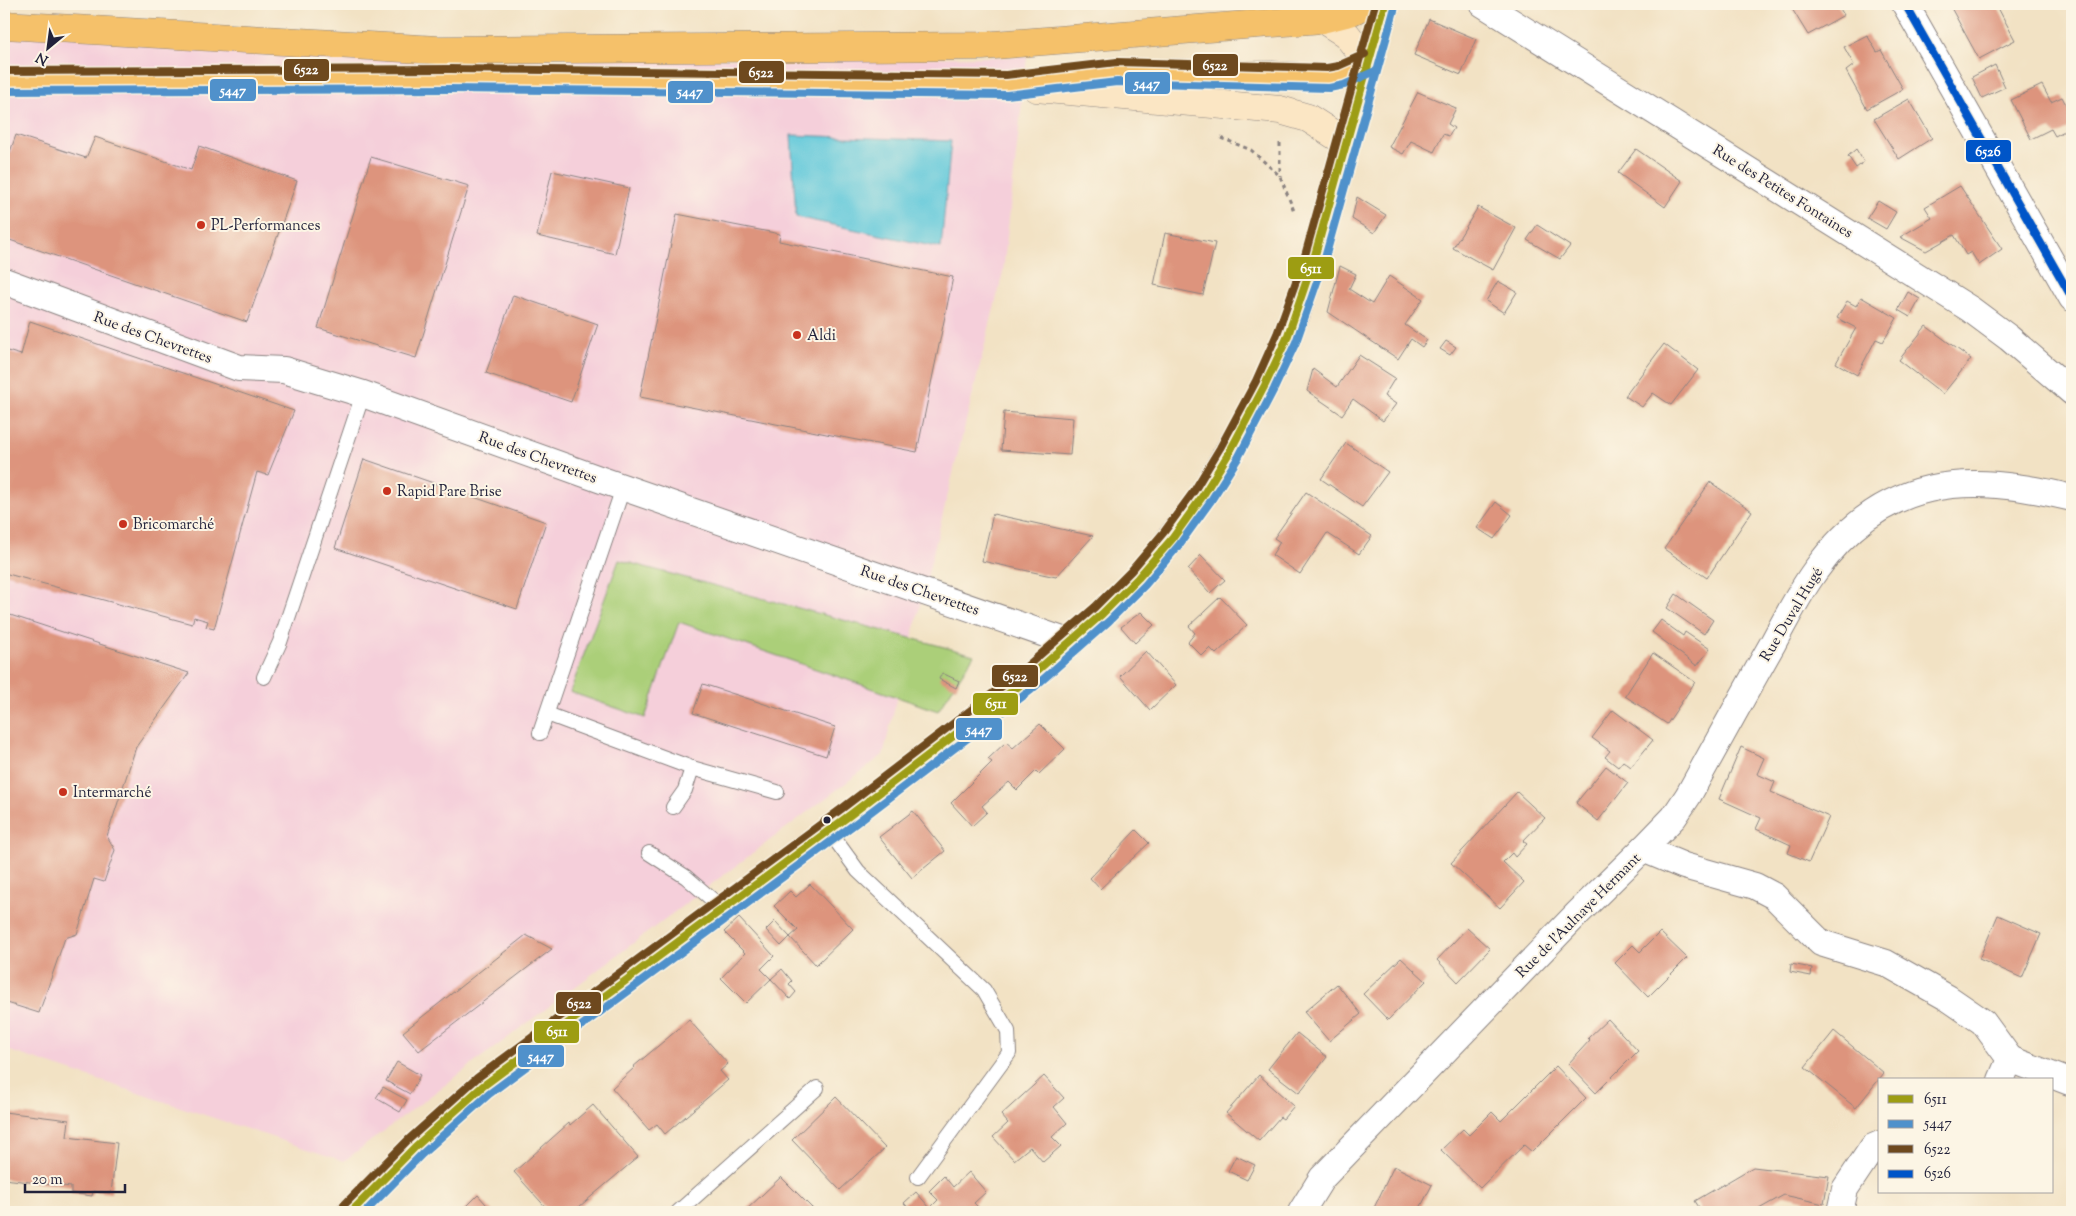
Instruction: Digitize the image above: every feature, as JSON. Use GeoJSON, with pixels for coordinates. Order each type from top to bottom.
{"type":"FeatureCollection","features":[{"type":"Feature","properties":{"kind":"main road"},"geometry":{"type":"LineString","coordinates":[[4,25],[448,50],[982,46],[1322,19],[1350,12],[1366,4]]}},
{"type":"Feature","properties":{"kind":"main road"},"geometry":{"type":"LineString","coordinates":[[351,1212],[427,1134],[483,1086],[1004,699],[1107,610],[1151,564],[1201,498],[1272,373],[1296,315],[1314,258],[1386,4]]}},
{"type":"Feature","properties":{"kind":"main road"},"geometry":{"type":"LineString","coordinates":[[1322,19],[1346,34],[1369,63]]}},
{"type":"Feature","properties":{"kind":"main road"},"geometry":{"type":"LineString","coordinates":[[1007,85],[1117,72],[1328,78],[1341,76],[1369,63]]}},
{"type":"Feature","properties":{"kind":"main road"},"geometry":{"type":"LineString","coordinates":[[4,81],[450,78],[1007,85],[1280,110],[1308,118],[1347,144]]}},
{"type":"Feature","properties":{"kind":"street","name":"Rue des Petites Fontaines"},"geometry":{"type":"LineString","coordinates":[[1483,4],[1962,304],[2009,338],[2072,392]]}},
{"type":"Feature","properties":{"kind":"street"},"geometry":{"type":"LineString","coordinates":[[1905,4],[2072,298]]}},
{"type":"Feature","properties":{"kind":"street","name":"Rue des Chevrettes"},"geometry":{"type":"LineString","coordinates":[[4,281],[238,368],[284,370],[363,394],[623,488],[1071,643]]}},
{"type":"Feature","properties":{"kind":"street","name":"Rue Duval Hugé"},"geometry":{"type":"LineString","coordinates":[[1643,849],[1674,817],[1688,796],[1815,571],[1845,536],[1872,514],[1898,498],[1925,489],[1956,484],[1982,483],[2011,485],[2072,498]]}},
{"type":"Feature","properties":{"kind":"street","name":"Rue de l'Aulnaye Hermant"},"geometry":{"type":"LineString","coordinates":[[1301,1212],[1322,1178],[1577,914],[1643,849],[1684,866],[1755,886],[1774,896],[1821,943],[1886,962],[1948,998],[1983,1022],[2006,1069]]}},
{"type":"Feature","properties":{"kind":"street"},"geometry":{"type":"LineString","coordinates":[[2006,1069],[2048,1078]]}},
{"type":"Feature","properties":{"kind":"street"},"geometry":{"type":"LineString","coordinates":[[2054,1079],[2072,1083]]}},
{"type":"Feature","properties":{"kind":"street"},"geometry":{"type":"LineString","coordinates":[[1840,1212],[1845,1189],[1873,1147],[1878,1145]]}},
{"type":"Feature","properties":{"kind":"lane"},"geometry":{"type":"LineString","coordinates":[[264,677],[280,642],[363,394]]}},
{"type":"Feature","properties":{"kind":"lane"},"geometry":{"type":"LineString","coordinates":[[540,733],[623,488]]}},
{"type":"Feature","properties":{"kind":"lane"},"geometry":{"type":"LineString","coordinates":[[547,714],[692,768],[777,792]]}},
{"type":"Feature","properties":{"kind":"lane"},"geometry":{"type":"LineString","coordinates":[[674,808],[685,790],[692,768]]}},
{"type":"Feature","properties":{"kind":"lane"},"geometry":{"type":"LineString","coordinates":[[828,831],[858,871],[984,990],[1008,1031],[1010,1053],[918,1177]]}},
{"type":"Feature","properties":{"kind":"lane"},"geometry":{"type":"LineString","coordinates":[[649,853],[686,876],[722,908]]}},
{"type":"Feature","properties":{"kind":"lane"},"geometry":{"type":"LineString","coordinates":[[678,1212],[817,1088]]}},
{"type":"Feature","properties":{"kind":"path"},"geometry":{"type":"LineString","coordinates":[[1217,136],[1251,150],[1280,176]]}},
{"type":"Feature","properties":{"kind":"path"},"geometry":{"type":"LineString","coordinates":[[1279,137],[1280,176],[1297,218]]}},
{"type":"Feature","properties":{"kind":"shaded area"},"geometry":{"type":"Polygon","coordinates":[[[4,33],[436,60],[1027,57],[1003,272],[883,755],[344,1161],[4,1049],[4,33]]]}},
{"type":"Feature","properties":{"kind":"green space"},"geometry":{"type":"Polygon","coordinates":[[[619,560],[974,655],[938,711],[679,622],[645,718],[570,692],[619,560]]]}},
{"type":"Feature","properties":{"kind":"water"},"geometry":{"type":"Polygon","coordinates":[[[791,135],[951,141],[941,248],[796,217],[791,135]]]}},
{"type":"Feature","properties":{"kind":"building"},"geometry":{"type":"Polygon","coordinates":[[[1789,4],[1837,4],[1844,15],[1808,35],[1789,4]]]}},
{"type":"Feature","properties":{"kind":"building"},"geometry":{"type":"Polygon","coordinates":[[[1949,4],[1996,4],[2015,40],[1979,59],[1949,4]]]}},
{"type":"Feature","properties":{"kind":"building"},"geometry":{"type":"Polygon","coordinates":[[[1429,19],[1476,39],[1461,75],[1414,55],[1429,19]]]}},
{"type":"Feature","properties":{"kind":"building"},"geometry":{"type":"Polygon","coordinates":[[[1867,35],[1877,52],[1881,50],[1903,89],[1867,109],[1846,71],[1854,65],[1844,47],[1867,35]]]}},
{"type":"Feature","properties":{"kind":"building"},"geometry":{"type":"Polygon","coordinates":[[[1995,65],[2005,87],[1982,98],[1972,77],[1995,65]]]}},
{"type":"Feature","properties":{"kind":"building"},"geometry":{"type":"Polygon","coordinates":[[[2042,85],[2051,102],[2062,97],[2072,116],[2072,127],[2055,136],[2051,129],[2031,139],[2011,100],[2042,85]]]}},
{"type":"Feature","properties":{"kind":"building"},"geometry":{"type":"Polygon","coordinates":[[[1418,92],[1456,108],[1448,124],[1454,128],[1449,136],[1443,134],[1434,152],[1411,141],[1403,154],[1389,147],[1418,92]]]}},
{"type":"Feature","properties":{"kind":"building"},"geometry":{"type":"Polygon","coordinates":[[[1909,99],[1932,138],[1899,159],[1874,119],[1909,99]]]}},
{"type":"Feature","properties":{"kind":"building"},"geometry":{"type":"Polygon","coordinates":[[[16,135],[86,158],[95,137],[191,170],[199,146],[297,181],[247,322],[4,238],[4,169],[16,135]]]}},
{"type":"Feature","properties":{"kind":"building"},"geometry":{"type":"Polygon","coordinates":[[[1636,149],[1682,181],[1665,207],[1618,173],[1636,149]]]}},
{"type":"Feature","properties":{"kind":"building"},"geometry":{"type":"Polygon","coordinates":[[[1856,149],[1864,162],[1856,168],[1848,156],[1856,149]]]}},
{"type":"Feature","properties":{"kind":"building"},"geometry":{"type":"Polygon","coordinates":[[[371,157],[469,186],[416,358],[318,328],[371,157]]]}},
{"type":"Feature","properties":{"kind":"building"},"geometry":{"type":"Polygon","coordinates":[[[552,171],[629,188],[615,254],[537,236],[552,171]]]}},
{"type":"Feature","properties":{"kind":"building"},"geometry":{"type":"Polygon","coordinates":[[[1960,186],[2002,249],[1979,265],[1971,252],[1966,255],[1954,235],[1926,251],[1900,237],[1932,218],[1925,207],[1960,186]]]}},
{"type":"Feature","properties":{"kind":"building"},"geometry":{"type":"Polygon","coordinates":[[[1357,197],[1386,215],[1374,233],[1352,219],[1357,197]]]}},
{"type":"Feature","properties":{"kind":"building"},"geometry":{"type":"Polygon","coordinates":[[[1878,201],[1896,212],[1886,229],[1867,218],[1878,201]]]}},
{"type":"Feature","properties":{"kind":"building"},"geometry":{"type":"Polygon","coordinates":[[[1478,207],[1516,228],[1493,270],[1453,248],[1478,207]]]}},
{"type":"Feature","properties":{"kind":"building","name":"Aldi"},"geometry":{"type":"Polygon","coordinates":[[[677,214],[780,234],[779,241],[953,277],[917,452],[640,397],[677,214]]]}},
{"type":"Feature","properties":{"kind":"building"},"geometry":{"type":"Polygon","coordinates":[[[1537,225],[1570,246],[1560,259],[1527,240],[1537,225]]]}},
{"type":"Feature","properties":{"kind":"building"},"geometry":{"type":"Polygon","coordinates":[[[1165,233],[1215,243],[1203,295],[1154,285],[1165,233]]]}},
{"type":"Feature","properties":{"kind":"building"},"geometry":{"type":"Polygon","coordinates":[[[1340,266],[1356,274],[1349,289],[1372,304],[1389,276],[1423,299],[1405,325],[1427,340],[1422,347],[1411,339],[1398,359],[1328,312],[1340,266]]]}},
{"type":"Feature","properties":{"kind":"building"},"geometry":{"type":"Polygon","coordinates":[[[1498,281],[1517,292],[1504,313],[1486,301],[1498,281]]]}},
{"type":"Feature","properties":{"kind":"building"},"geometry":{"type":"Polygon","coordinates":[[[1908,292],[1920,299],[1910,317],[1898,310],[1908,292]]]}},
{"type":"Feature","properties":{"kind":"building"},"geometry":{"type":"Polygon","coordinates":[[[513,295],[598,324],[571,402],[486,373],[513,295]]]}},
{"type":"Feature","properties":{"kind":"building"},"geometry":{"type":"Polygon","coordinates":[[[1861,297],[1897,318],[1883,342],[1876,339],[1857,375],[1836,363],[1856,328],[1837,318],[1847,301],[1856,306],[1861,297]]]}},
{"type":"Feature","properties":{"kind":"building","name":"Bricomarché"},"geometry":{"type":"Polygon","coordinates":[[[30,321],[294,411],[268,475],[257,472],[214,629],[206,627],[208,621],[194,617],[192,624],[4,573],[4,350],[21,355],[30,321]]]}},
{"type":"Feature","properties":{"kind":"building"},"geometry":{"type":"Polygon","coordinates":[[[1926,326],[1971,359],[1943,394],[1899,360],[1926,326]]]}},
{"type":"Feature","properties":{"kind":"building"},"geometry":{"type":"Polygon","coordinates":[[[1446,341],[1456,347],[1450,355],[1440,349],[1446,341]]]}},
{"type":"Feature","properties":{"kind":"building"},"geometry":{"type":"Polygon","coordinates":[[[1664,344],[1698,370],[1671,405],[1653,393],[1642,407],[1625,396],[1664,344]]]}},
{"type":"Feature","properties":{"kind":"building"},"geometry":{"type":"Polygon","coordinates":[[[1359,355],[1395,378],[1384,396],[1396,404],[1383,421],[1353,399],[1342,415],[1307,391],[1313,369],[1337,387],[1359,355]]]}},
{"type":"Feature","properties":{"kind":"building"},"geometry":{"type":"Polygon","coordinates":[[[1004,412],[1073,418],[1070,455],[1001,450],[1004,412]]]}},
{"type":"Feature","properties":{"kind":"building"},"geometry":{"type":"Polygon","coordinates":[[[1346,443],[1388,472],[1362,507],[1321,479],[1346,443]]]}},
{"type":"Feature","properties":{"kind":"building"},"geometry":{"type":"Polygon","coordinates":[[[364,459],[546,522],[517,609],[335,548],[364,459]]]}},
{"type":"Feature","properties":{"kind":"building"},"geometry":{"type":"Polygon","coordinates":[[[1710,482],[1752,511],[1707,578],[1664,549],[1710,482]]]}},
{"type":"Feature","properties":{"kind":"building"},"geometry":{"type":"Polygon","coordinates":[[[1306,492],[1372,536],[1359,554],[1327,533],[1300,574],[1272,555],[1280,542],[1274,538],[1306,492]]]}},
{"type":"Feature","properties":{"kind":"building"},"geometry":{"type":"Polygon","coordinates":[[[1496,502],[1512,515],[1494,539],[1477,528],[1496,502]]]}},
{"type":"Feature","properties":{"kind":"building"},"geometry":{"type":"Polygon","coordinates":[[[993,514],[1093,536],[1056,577],[982,561],[993,514]]]}},
{"type":"Feature","properties":{"kind":"building"},"geometry":{"type":"Polygon","coordinates":[[[1201,555],[1225,580],[1210,593],[1188,569],[1201,555]]]}},
{"type":"Feature","properties":{"kind":"building"},"geometry":{"type":"Polygon","coordinates":[[[1676,594],[1713,620],[1704,634],[1667,608],[1676,594]]]}},
{"type":"Feature","properties":{"kind":"building"},"geometry":{"type":"Polygon","coordinates":[[[1220,597],[1247,625],[1216,654],[1210,648],[1202,656],[1188,642],[1195,633],[1189,626],[1220,597]]]}},
{"type":"Feature","properties":{"kind":"building"},"geometry":{"type":"Polygon","coordinates":[[[1141,612],[1154,625],[1135,643],[1121,627],[1141,612]]]}},
{"type":"Feature","properties":{"kind":"building","name":"Intermarché"},"geometry":{"type":"Polygon","coordinates":[[[4,613],[189,673],[136,747],[107,836],[115,850],[104,882],[94,879],[77,934],[65,938],[39,1013],[4,1002],[4,613]]]}},
{"type":"Feature","properties":{"kind":"building"},"geometry":{"type":"Polygon","coordinates":[[[1661,620],[1683,636],[1685,632],[1710,649],[1697,666],[1652,632],[1661,620]]]}},
{"type":"Feature","properties":{"kind":"building"},"geometry":{"type":"Polygon","coordinates":[[[1146,651],[1176,685],[1150,710],[1120,676],[1146,651]]]}},
{"type":"Feature","properties":{"kind":"building"},"geometry":{"type":"Polygon","coordinates":[[[1653,653],[1695,682],[1667,724],[1625,696],[1653,653]]]}},
{"type":"Feature","properties":{"kind":"building"},"geometry":{"type":"Polygon","coordinates":[[[942,673],[959,681],[956,688],[939,679],[942,673]]]}},
{"type":"Feature","properties":{"kind":"building"},"geometry":{"type":"Polygon","coordinates":[[[703,684],[835,727],[826,756],[693,713],[703,684]]]}},
{"type":"Feature","properties":{"kind":"building"},"geometry":{"type":"Polygon","coordinates":[[[1613,710],[1653,740],[1631,767],[1623,761],[1618,767],[1605,757],[1610,751],[1592,738],[1613,710]]]}},
{"type":"Feature","properties":{"kind":"building"},"geometry":{"type":"Polygon","coordinates":[[[1040,724],[1065,749],[1039,774],[1036,771],[1017,790],[1009,782],[982,806],[987,812],[972,826],[951,803],[992,762],[988,759],[1006,742],[1013,748],[1040,724]]]}},
{"type":"Feature","properties":{"kind":"building"},"geometry":{"type":"Polygon","coordinates":[[[1741,747],[1764,758],[1757,774],[1775,782],[1771,792],[1829,817],[1809,862],[1788,853],[1791,845],[1756,829],[1761,818],[1719,799],[1741,747]]]}},
{"type":"Feature","properties":{"kind":"building"},"geometry":{"type":"Polygon","coordinates":[[[1606,766],[1628,783],[1598,821],[1576,803],[1606,766]]]}},
{"type":"Feature","properties":{"kind":"building"},"geometry":{"type":"Polygon","coordinates":[[[1517,792],[1545,818],[1523,841],[1527,844],[1515,857],[1512,853],[1503,862],[1524,882],[1500,908],[1451,863],[1517,792]]]}},
{"type":"Feature","properties":{"kind":"building"},"geometry":{"type":"Polygon","coordinates":[[[913,811],[945,851],[912,878],[879,837],[913,811]]]}},
{"type":"Feature","properties":{"kind":"building"},"geometry":{"type":"Polygon","coordinates":[[[1136,830],[1149,843],[1100,889],[1090,878],[1136,830]]]}},
{"type":"Feature","properties":{"kind":"building"},"geometry":{"type":"Polygon","coordinates":[[[810,884],[853,929],[816,965],[790,937],[798,930],[774,906],[790,891],[796,897],[810,884]]]}},
{"type":"Feature","properties":{"kind":"building"},"geometry":{"type":"Polygon","coordinates":[[[1998,915],[2041,934],[2022,978],[1979,959],[1998,915]]]}},
{"type":"Feature","properties":{"kind":"building"},"geometry":{"type":"Polygon","coordinates":[[[739,918],[774,956],[761,969],[771,979],[746,1003],[721,978],[745,953],[724,932],[739,918]]]}},
{"type":"Feature","properties":{"kind":"building"},"geometry":{"type":"Polygon","coordinates":[[[775,921],[790,937],[781,946],[766,930],[775,921]]]}},
{"type":"Feature","properties":{"kind":"building"},"geometry":{"type":"Polygon","coordinates":[[[1467,928],[1490,949],[1458,982],[1437,960],[1467,928]]]}},
{"type":"Feature","properties":{"kind":"building"},"geometry":{"type":"Polygon","coordinates":[[[1660,932],[1687,958],[1648,997],[1615,963],[1633,945],[1640,952],[1660,932]]]}},
{"type":"Feature","properties":{"kind":"building"},"geometry":{"type":"Polygon","coordinates":[[[526,935],[552,949],[419,1051],[403,1032],[526,935]]]}},
{"type":"Feature","properties":{"kind":"building"},"geometry":{"type":"Polygon","coordinates":[[[1401,958],[1426,981],[1388,1020],[1363,994],[1401,958]]]}},
{"type":"Feature","properties":{"kind":"building"},"geometry":{"type":"Polygon","coordinates":[[[1791,964],[1812,968],[1811,976],[1790,972],[1791,964]]]}},
{"type":"Feature","properties":{"kind":"building"},"geometry":{"type":"Polygon","coordinates":[[[782,969],[792,981],[789,984],[796,992],[790,999],[771,979],[782,969]]]}},
{"type":"Feature","properties":{"kind":"building"},"geometry":{"type":"Polygon","coordinates":[[[1337,984],[1361,1014],[1329,1041],[1304,1012],[1337,984]]]}},
{"type":"Feature","properties":{"kind":"building"},"geometry":{"type":"Polygon","coordinates":[[[1608,1019],[1638,1051],[1596,1093],[1568,1064],[1590,1040],[1588,1038],[1608,1019]]]}},
{"type":"Feature","properties":{"kind":"building"},"geometry":{"type":"Polygon","coordinates":[[[689,1020],[728,1064],[720,1071],[728,1080],[665,1134],[657,1124],[649,1130],[612,1088],[633,1067],[689,1020]]]}},
{"type":"Feature","properties":{"kind":"building"},"geometry":{"type":"Polygon","coordinates":[[[1834,1031],[1884,1073],[1878,1078],[1856,1108],[1805,1067],[1834,1031]]]}},
{"type":"Feature","properties":{"kind":"building"},"geometry":{"type":"Polygon","coordinates":[[[1297,1033],[1327,1057],[1299,1093],[1268,1069],[1297,1033]]]}},
{"type":"Feature","properties":{"kind":"building"},"geometry":{"type":"Polygon","coordinates":[[[397,1062],[420,1075],[410,1094],[386,1081],[397,1062]]]}},
{"type":"Feature","properties":{"kind":"building"},"geometry":{"type":"Polygon","coordinates":[[[1556,1066],[1586,1098],[1532,1152],[1524,1145],[1480,1188],[1441,1150],[1463,1129],[1469,1135],[1492,1112],[1501,1121],[1556,1066]]]}},
{"type":"Feature","properties":{"kind":"building"},"geometry":{"type":"Polygon","coordinates":[[[1259,1075],[1294,1106],[1283,1119],[1280,1117],[1259,1141],[1226,1113],[1259,1075]]]}},
{"type":"Feature","properties":{"kind":"building"},"geometry":{"type":"Polygon","coordinates":[[[1044,1076],[1064,1098],[1054,1107],[1067,1123],[1052,1137],[1061,1146],[1043,1162],[1030,1147],[1014,1160],[993,1137],[1008,1123],[1001,1115],[1044,1076]]]}},
{"type":"Feature","properties":{"kind":"building"},"geometry":{"type":"Polygon","coordinates":[[[383,1087],[407,1100],[400,1112],[376,1098],[383,1087]]]}},
{"type":"Feature","properties":{"kind":"building"},"geometry":{"type":"Polygon","coordinates":[[[836,1097],[885,1148],[840,1190],[792,1140],[836,1097]]]}},
{"type":"Feature","properties":{"kind":"building"},"geometry":{"type":"Polygon","coordinates":[[[593,1105],[638,1157],[573,1212],[563,1212],[559,1208],[555,1212],[550,1212],[514,1172],[569,1123],[570,1125],[593,1105]]]}},
{"type":"Feature","properties":{"kind":"building"},"geometry":{"type":"Polygon","coordinates":[[[4,1112],[69,1120],[67,1137],[117,1143],[111,1193],[93,1191],[92,1196],[71,1193],[71,1187],[4,1179],[4,1112]]]}},
{"type":"Feature","properties":{"kind":"building"},"geometry":{"type":"Polygon","coordinates":[[[1236,1156],[1255,1165],[1247,1180],[1228,1171],[1236,1156]]]}},
{"type":"Feature","properties":{"kind":"building"},"geometry":{"type":"Polygon","coordinates":[[[1394,1166],[1432,1185],[1418,1212],[1372,1212],[1394,1166]]]}},
{"type":"Feature","properties":{"kind":"building"},"geometry":{"type":"Polygon","coordinates":[[[1753,1167],[1829,1176],[1824,1204],[1784,1195],[1759,1209],[1761,1212],[1702,1212],[1695,1201],[1753,1167]]]}},
{"type":"Feature","properties":{"kind":"building"},"geometry":{"type":"Polygon","coordinates":[[[969,1172],[986,1192],[974,1203],[983,1212],[912,1212],[904,1203],[916,1192],[930,1208],[938,1200],[929,1191],[944,1176],[953,1187],[969,1172]]]}},
{"type":"Feature","properties":{"kind":"building"},"geometry":{"type":"Polygon","coordinates":[[[781,1177],[816,1212],[744,1212],[781,1177]]]}},
{"type":"Feature","properties":{"kind":"building"},"geometry":{"type":"Polygon","coordinates":[[[478,1195],[493,1212],[461,1212],[478,1195]]]}},
{"type":"Feature","properties":{"kind":"transit line","name":"6522"},"geometry":{"type":"LineString","coordinates":[[344,1205],[408,1140],[477,1078],[844,807],[1018,674],[1095,607],[1131,571],[1164,532],[1194,491],[1220,448],[1256,381],[1277,334],[1304,259],[1375,4]]}},
{"type":"Feature","properties":{"kind":"transit line","name":"6511"},"geometry":{"type":"LineString","coordinates":[[351,1212],[415,1147],[483,1086],[850,815],[1024,682],[1102,614],[1138,578],[1172,539],[1202,497],[1229,453],[1265,385],[1287,338],[1313,262],[1385,4]]}},
{"type":"Feature","properties":{"kind":"transit line","name":"6526"},"geometry":{"type":"LineString","coordinates":[[1905,4],[2072,298]]}},
{"type":"Feature","properties":{"kind":"transit line","name":"5447"},"geometry":{"type":"LineString","coordinates":[[365,1212],[422,1154],[489,1094],[856,823],[1031,690],[1109,621],[1145,585],[1179,545],[1210,502],[1238,458],[1296,342],[1323,265],[1395,7]]}},
{"type":"Feature","properties":{"kind":"transit line","name":"6522"},"geometry":{"type":"LineString","coordinates":[[4,71],[450,69],[1006,75],[1117,62],[1327,68],[1338,66],[1365,54]]}},
{"type":"Feature","properties":{"kind":"transit line","name":"5447"},"geometry":{"type":"LineString","coordinates":[[4,91],[450,89],[1007,95],[1117,82],[1329,88],[1344,85],[1373,72]]}},
{"type":"Feature","properties":{"kind":"place","name":"PL-Performances"},"geometry":{"type":"Point","coordinates":[201,225]}},
{"type":"Feature","properties":{"kind":"place","name":"Aldi"},"geometry":{"type":"Point","coordinates":[797,335]}},
{"type":"Feature","properties":{"kind":"place","name":"Rapid Pare Brise"},"geometry":{"type":"Point","coordinates":[387,491]}},
{"type":"Feature","properties":{"kind":"place","name":"Bricomarché"},"geometry":{"type":"Point","coordinates":[123,524]}},
{"type":"Feature","properties":{"kind":"place","name":"Intermarché"},"geometry":{"type":"Point","coordinates":[63,792]}}]}
